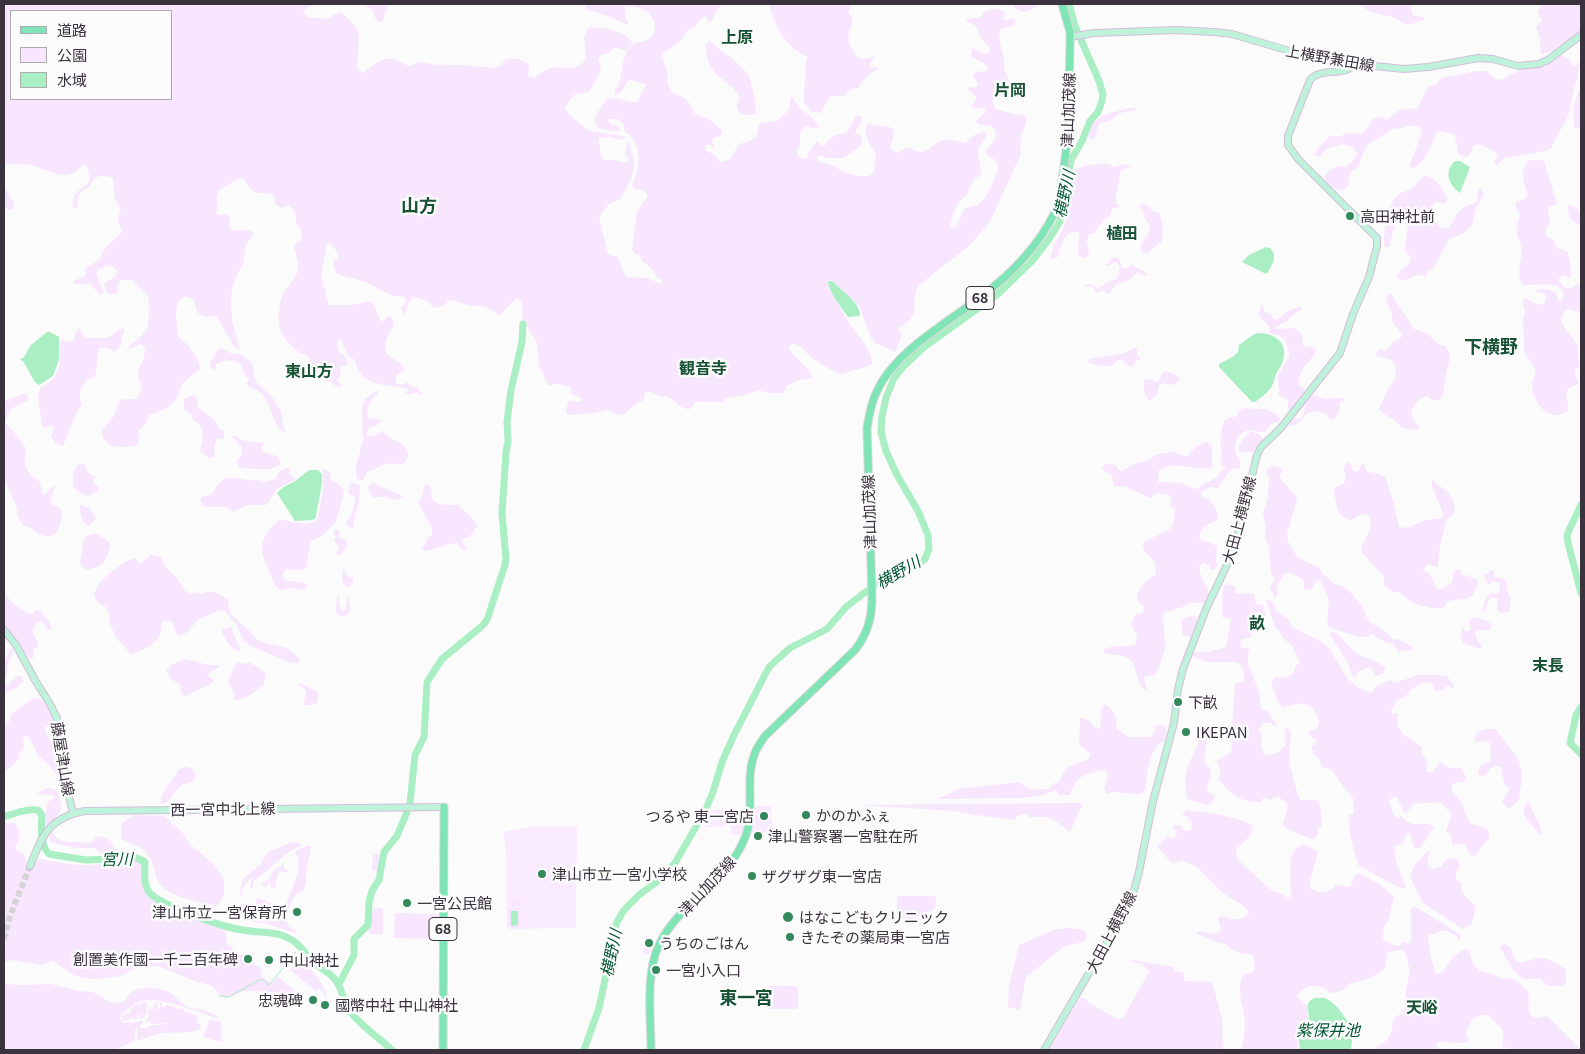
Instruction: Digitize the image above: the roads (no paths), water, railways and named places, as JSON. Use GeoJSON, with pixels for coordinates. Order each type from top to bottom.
{"type":"FeatureCollection","features":[{"type":"Feature","properties":{"kind":"main road","name":"津山加茂線"},"geometry":{"type":"LineString","coordinates":[[652,1050],[650,981],[658,946],[676,919],[724,871],[739,850],[748,828],[751,804],[751,768],[758,746],[765,736],[855,650],[866,633],[870,622],[872,597],[867,428],[872,404],[884,379],[901,358],[1006,276],[1034,245],[1054,214],[1066,156],[1072,37],[1062,4]]}},
{"type":"Feature","properties":{"kind":"main road","name":"上横野兼田線"},"geometry":{"type":"LineString","coordinates":[[1072,37],[1176,30],[1214,32],[1232,34],[1293,52],[1356,64],[1413,69],[1467,59],[1486,58],[1518,66],[1530,66],[1548,60],[1581,35]]}},
{"type":"Feature","properties":{"kind":"main road","name":"大田上横野線"},"geometry":{"type":"LineString","coordinates":[[1044,1050],[1123,915],[1133,894],[1153,802],[1174,723],[1178,689],[1183,669],[1206,609],[1234,550],[1259,450],[1280,429],[1340,353],[1353,314],[1369,277],[1378,246],[1377,238],[1298,159],[1287,141],[1310,80],[1317,74],[1347,70],[1356,64]]}},
{"type":"Feature","properties":{"kind":"main road","name":"藤屋津山線"},"geometry":{"type":"LineString","coordinates":[[4,630],[16,645],[57,718],[66,785],[73,813]]}},
{"type":"Feature","properties":{"kind":"main road","name":"西一宮中北上線"},"geometry":{"type":"LineString","coordinates":[[30,866],[43,834],[54,824],[73,813],[97,810],[444,807]]}},
{"type":"Feature","properties":{"kind":"main road","name":"68"},"geometry":{"type":"LineString","coordinates":[[443,1050],[444,807]]}},
{"type":"Feature","properties":{"kind":"water"},"geometry":{"type":"Polygon","coordinates":[[[1455,161],[1460,161],[1470,167],[1460,193],[1450,182],[1448,174],[1451,165],[1455,161]]]}},
{"type":"Feature","properties":{"kind":"water"},"geometry":{"type":"Polygon","coordinates":[[[1266,247],[1270,248],[1274,254],[1274,260],[1266,274],[1242,262],[1249,255],[1266,247]]]}},
{"type":"Feature","properties":{"kind":"water"},"geometry":{"type":"Polygon","coordinates":[[[828,281],[832,281],[854,302],[860,316],[848,317],[833,294],[828,281]]]}},
{"type":"Feature","properties":{"kind":"water"},"geometry":{"type":"Polygon","coordinates":[[[47,332],[59,337],[59,360],[53,376],[39,385],[35,382],[23,361],[20,360],[31,345],[47,332]]]}},
{"type":"Feature","properties":{"kind":"water"},"geometry":{"type":"Polygon","coordinates":[[[1258,333],[1270,335],[1280,341],[1283,345],[1284,357],[1270,389],[1255,402],[1252,402],[1219,367],[1219,364],[1234,356],[1238,352],[1239,345],[1258,333]]]}},
{"type":"Feature","properties":{"kind":"water"},"geometry":{"type":"Polygon","coordinates":[[[309,470],[318,470],[322,474],[316,516],[312,520],[295,521],[277,493],[309,470]]]}},
{"type":"Feature","properties":{"kind":"water"},"geometry":{"type":"Polygon","coordinates":[[[511,911],[518,911],[518,925],[511,926],[511,911]]]}},
{"type":"Feature","properties":{"kind":"water","name":"紫保井池"},"geometry":{"type":"Polygon","coordinates":[[[1315,998],[1327,999],[1343,1014],[1352,1034],[1351,1050],[1300,1050],[1298,1035],[1307,1025],[1309,1019],[1308,1005],[1315,998]]]}},
{"type":"Feature","properties":{"kind":"waterway","name":"横野川"},"geometry":{"type":"LineString","coordinates":[[584,1050],[599,1008],[610,948],[617,922],[624,910],[639,895],[658,881],[675,863],[705,811],[722,762],[769,667],[790,648],[827,629],[846,607],[876,584],[917,565],[925,559],[929,549],[928,535],[918,511],[897,475],[886,451],[881,432],[886,398],[894,378],[903,367],[923,348],[998,294],[1032,261],[1059,223],[1063,212],[1071,160],[1082,141],[1090,121],[1098,112],[1103,95],[1099,81],[1075,26],[1069,4]]}},
{"type":"Feature","properties":{"kind":"waterway"},"geometry":{"type":"LineString","coordinates":[[410,803],[415,755],[424,737],[427,682],[442,659],[487,620],[505,565],[502,513],[508,441],[507,422],[511,390],[522,342],[523,324]]}},
{"type":"Feature","properties":{"kind":"waterway"},"geometry":{"type":"LineString","coordinates":[[1581,505],[1567,536],[1581,593]]}},
{"type":"Feature","properties":{"kind":"waterway"},"geometry":{"type":"LineString","coordinates":[[1581,707],[1576,715],[1570,743],[1581,754]]}},
{"type":"Feature","properties":{"kind":"waterway","name":"宮川"},"geometry":{"type":"LineString","coordinates":[[4,817],[25,811],[38,810],[42,815],[41,831],[44,846],[49,854],[86,860],[137,858],[145,862],[147,889],[165,903],[222,925],[248,931],[279,934],[291,940],[300,946],[315,964],[334,978],[352,1014],[392,1050]]}},
{"type":"Feature","properties":{"kind":"waterway"},"geometry":{"type":"LineString","coordinates":[[354,952],[354,939],[368,925],[369,902],[372,891],[379,880],[384,852],[397,836],[407,812]]}},
{"type":"Feature","properties":{"kind":"waterway"},"geometry":{"type":"LineString","coordinates":[[219,996],[229,997],[259,980],[263,980],[269,985],[296,952]]}},
{"type":"Feature","properties":{"kind":"waterway"},"geometry":{"type":"LineString","coordinates":[[339,984],[354,955]]}},
{"type":"Feature","properties":{"kind":"tunnel"},"geometry":{"type":"LineString","coordinates":[[4,939],[10,916],[30,866]]}},
{"type":"Feature","properties":{"kind":"place","name":"高田神社前"},"geometry":{"type":"Point","coordinates":[1350,216]}},
{"type":"Feature","properties":{"kind":"place","name":"下畝"},"geometry":{"type":"Point","coordinates":[1178,702]}},
{"type":"Feature","properties":{"kind":"place","name":"IKEPAN"},"geometry":{"type":"Point","coordinates":[1186,732]}},
{"type":"Feature","properties":{"kind":"place","name":"かのかふぇ"},"geometry":{"type":"Point","coordinates":[806,815]}},
{"type":"Feature","properties":{"kind":"place","name":"つるや 東一宮店"},"geometry":{"type":"Point","coordinates":[764,816]}},
{"type":"Feature","properties":{"kind":"place","name":"津山警察署一宮駐在所"},"geometry":{"type":"Point","coordinates":[758,836]}},
{"type":"Feature","properties":{"kind":"place","name":"津山市立一宮小学校"},"geometry":{"type":"Point","coordinates":[542,874]}},
{"type":"Feature","properties":{"kind":"place","name":"ザグザグ東一宮店"},"geometry":{"type":"Point","coordinates":[752,876]}},
{"type":"Feature","properties":{"kind":"place","name":"一宮公民館"},"geometry":{"type":"Point","coordinates":[407,903]}},
{"type":"Feature","properties":{"kind":"place","name":"津山市立一宮保育所"},"geometry":{"type":"Point","coordinates":[297,912]}},
{"type":"Feature","properties":{"kind":"place","name":"はなこどもクリニック"},"geometry":{"type":"Point","coordinates":[788,917]}},
{"type":"Feature","properties":{"kind":"place","name":"きたぞの薬局東一宮店"},"geometry":{"type":"Point","coordinates":[790,937]}},
{"type":"Feature","properties":{"kind":"place","name":"うちのごはん"},"geometry":{"type":"Point","coordinates":[649,943]}},
{"type":"Feature","properties":{"kind":"place","name":"創置美作國一千二百年碑"},"geometry":{"type":"Point","coordinates":[248,959]}},
{"type":"Feature","properties":{"kind":"place","name":"中山神社"},"geometry":{"type":"Point","coordinates":[269,960]}},
{"type":"Feature","properties":{"kind":"place","name":"一宮小入口"},"geometry":{"type":"Point","coordinates":[656,970]}},
{"type":"Feature","properties":{"kind":"place","name":"忠魂碑"},"geometry":{"type":"Point","coordinates":[313,1000]}},
{"type":"Feature","properties":{"kind":"place","name":"國幣中社 中山神社"},"geometry":{"type":"Point","coordinates":[325,1005]}},
{"type":"Feature","properties":{"kind":"district","name":"上原"},"geometry":{"type":"Point","coordinates":[737,37]}},
{"type":"Feature","properties":{"kind":"district","name":"片岡"},"geometry":{"type":"Point","coordinates":[1010,90]}},
{"type":"Feature","properties":{"kind":"district","name":"山方"},"geometry":{"type":"Point","coordinates":[419,205]}},
{"type":"Feature","properties":{"kind":"district","name":"植田"},"geometry":{"type":"Point","coordinates":[1122,233]}},
{"type":"Feature","properties":{"kind":"district","name":"下横野"},"geometry":{"type":"Point","coordinates":[1491,346]}},
{"type":"Feature","properties":{"kind":"district","name":"観音寺"},"geometry":{"type":"Point","coordinates":[703,368]}},
{"type":"Feature","properties":{"kind":"district","name":"東山方"},"geometry":{"type":"Point","coordinates":[309,371]}},
{"type":"Feature","properties":{"kind":"district","name":"畝"},"geometry":{"type":"Point","coordinates":[1257,623]}},
{"type":"Feature","properties":{"kind":"district","name":"末長"},"geometry":{"type":"Point","coordinates":[1548,665]}},
{"type":"Feature","properties":{"kind":"district","name":"東一宮"},"geometry":{"type":"Point","coordinates":[746,997]}},
{"type":"Feature","properties":{"kind":"district","name":"天峪"},"geometry":{"type":"Point","coordinates":[1422,1007]}}]}
